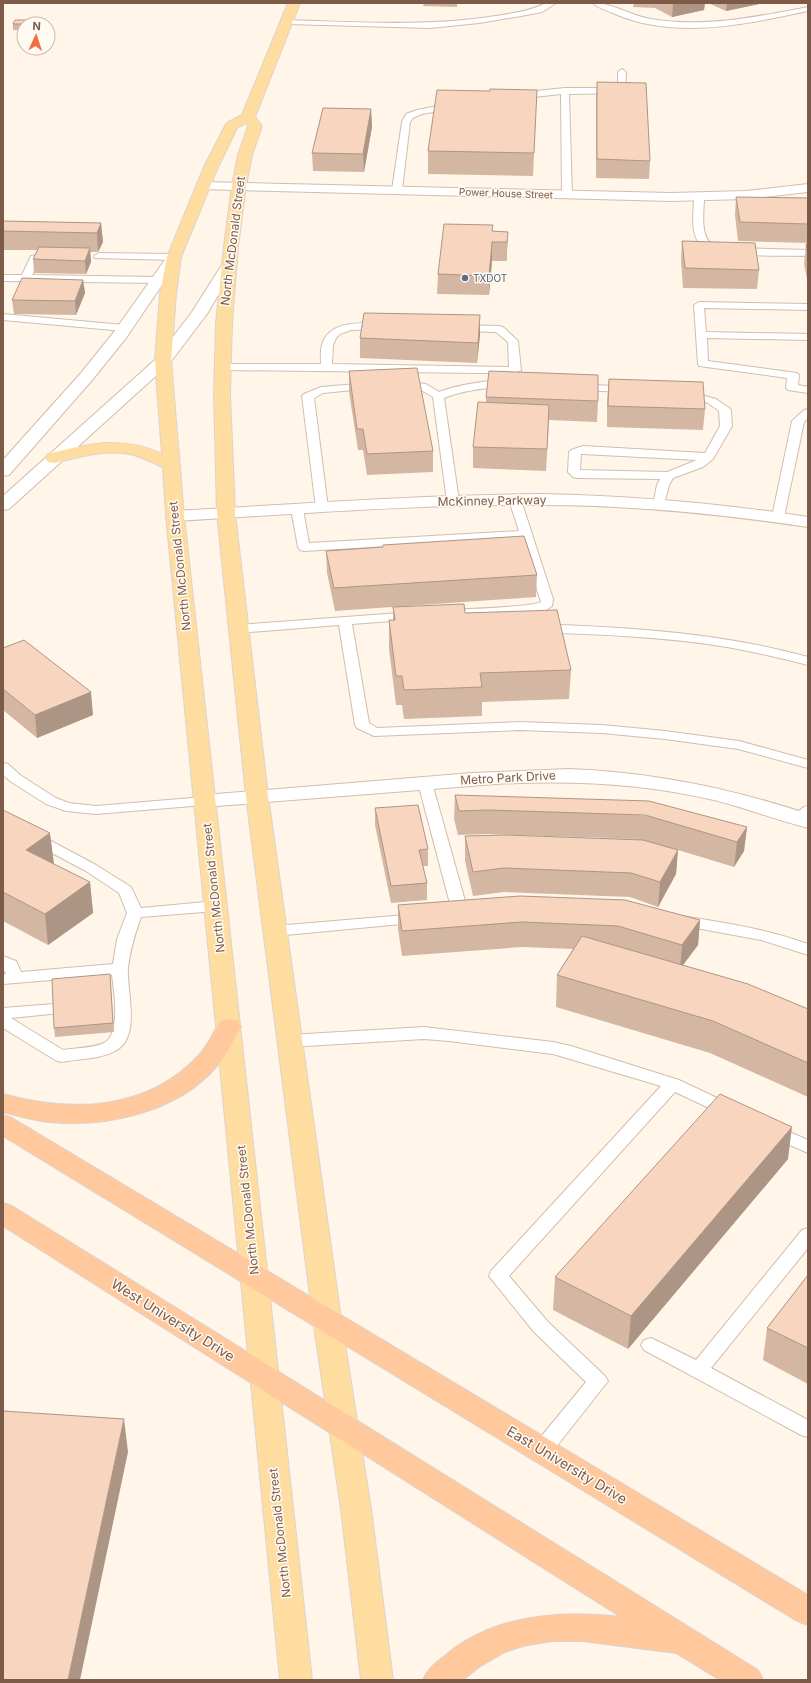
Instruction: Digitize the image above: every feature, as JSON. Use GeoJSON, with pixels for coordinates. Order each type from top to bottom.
{"type":"FeatureCollection","features":[{"type":"Feature","properties":{"kind":"highway"},"geometry":{"type":"LineString","coordinates":[[3,1103],[30,1110],[64,1114],[94,1113],[128,1108],[149,1101],[184,1083],[208,1061],[229,1027]]}},
{"type":"Feature","properties":{"kind":"highway"},"geometry":{"type":"LineString","coordinates":[[3,1124],[327,1319]]}},
{"type":"Feature","properties":{"kind":"highway","name":"West University Drive"},"geometry":{"type":"LineString","coordinates":[[3,1213],[344,1425]]}},
{"type":"Feature","properties":{"kind":"highway","name":"East University Drive"},"geometry":{"type":"LineString","coordinates":[[327,1319],[808,1611]]}},
{"type":"Feature","properties":{"kind":"highway"},"geometry":{"type":"LineString","coordinates":[[344,1425],[747,1680]]}},
{"type":"Feature","properties":{"kind":"highway"},"geometry":{"type":"LineString","coordinates":[[439,1680],[448,1671],[474,1653],[502,1637],[536,1629],[561,1626],[584,1627],[684,1640]]}},
{"type":"Feature","properties":{"kind":"main road"},"geometry":{"type":"LineString","coordinates":[[248,117],[287,29],[294,3]]}},
{"type":"Feature","properties":{"kind":"main road","name":"North McDonald Street"},"geometry":{"type":"LineString","coordinates":[[296,1680],[175,516],[163,362],[168,294],[174,257],[203,186],[232,126],[248,117],[255,126],[245,155],[239,186],[224,323],[222,394],[226,513],[257,796],[327,1319],[356,1509],[377,1680]]}},
{"type":"Feature","properties":{"kind":"main road"},"geometry":{"type":"LineString","coordinates":[[54,458],[90,449],[118,448],[139,451],[170,464]]}},
{"type":"Feature","properties":{"kind":"street","name":"Power House Street"},"geometry":{"type":"LineString","coordinates":[[203,186],[699,198],[746,195],[808,188]]}},
{"type":"Feature","properties":{"kind":"street"},"geometry":{"type":"LineString","coordinates":[[3,471],[87,376],[124,328],[174,257]]}},
{"type":"Feature","properties":{"kind":"street"},"geometry":{"type":"LineString","coordinates":[[3,505],[163,362],[199,314],[230,263]]}},
{"type":"Feature","properties":{"kind":"street","name":"McKinney Parkway"},"geometry":{"type":"LineString","coordinates":[[175,516],[453,501],[515,500],[585,501],[659,505],[739,512],[808,522]]}},
{"type":"Feature","properties":{"kind":"street","name":"Metro Park Drive"},"geometry":{"type":"LineString","coordinates":[[204,801],[494,777],[556,775],[617,778],[677,785],[703,790],[806,816]]}},
{"type":"Feature","properties":{"kind":"lane"},"geometry":{"type":"LineString","coordinates":[[287,29],[430,26],[479,21],[521,14],[538,10],[552,3]]}},
{"type":"Feature","properties":{"kind":"lane"},"geometry":{"type":"LineString","coordinates":[[530,4],[552,3]]}},
{"type":"Feature","properties":{"kind":"lane"},"geometry":{"type":"LineString","coordinates":[[597,3],[611,11],[629,17],[649,22],[684,26],[731,24],[808,9]]}},
{"type":"Feature","properties":{"kind":"lane"},"geometry":{"type":"LineString","coordinates":[[446,24],[468,15],[482,12]]}},
{"type":"Feature","properties":{"kind":"lane"},"geometry":{"type":"LineString","coordinates":[[317,32],[392,26]]}},
{"type":"Feature","properties":{"kind":"lane"},"geometry":{"type":"LineString","coordinates":[[510,97],[565,91],[622,92],[622,72]]}},
{"type":"Feature","properties":{"kind":"lane"},"geometry":{"type":"LineString","coordinates":[[565,91],[567,195]]}},
{"type":"Feature","properties":{"kind":"lane"},"geometry":{"type":"LineString","coordinates":[[397,190],[406,122],[409,116],[420,112],[464,104]]}},
{"type":"Feature","properties":{"kind":"lane"},"geometry":{"type":"LineString","coordinates":[[699,198],[700,238],[705,245],[719,250],[731,251],[808,253]]}},
{"type":"Feature","properties":{"kind":"lane"},"geometry":{"type":"LineString","coordinates":[[25,279],[35,258],[44,256],[63,256]]}},
{"type":"Feature","properties":{"kind":"lane"},"geometry":{"type":"LineString","coordinates":[[99,256],[174,257]]}},
{"type":"Feature","properties":{"kind":"lane"},"geometry":{"type":"LineString","coordinates":[[3,278],[158,280]]}},
{"type":"Feature","properties":{"kind":"lane"},"geometry":{"type":"LineString","coordinates":[[808,307],[699,305],[703,364],[793,375],[792,388],[808,390]]}},
{"type":"Feature","properties":{"kind":"lane"},"geometry":{"type":"LineString","coordinates":[[3,317],[124,328]]}},
{"type":"Feature","properties":{"kind":"lane"},"geometry":{"type":"LineString","coordinates":[[326,367],[328,341],[334,332],[354,327],[392,326]]}},
{"type":"Feature","properties":{"kind":"lane"},"geometry":{"type":"LineString","coordinates":[[223,366],[515,370],[513,341],[499,328],[445,327]]}},
{"type":"Feature","properties":{"kind":"lane"},"geometry":{"type":"LineString","coordinates":[[701,335],[808,337]]}},
{"type":"Feature","properties":{"kind":"lane"},"geometry":{"type":"LineString","coordinates":[[322,508],[308,396],[321,390],[403,384],[422,386],[438,396],[453,501]]}},
{"type":"Feature","properties":{"kind":"lane"},"geometry":{"type":"LineString","coordinates":[[438,396],[461,387],[488,385],[519,386]]}},
{"type":"Feature","properties":{"kind":"lane"},"geometry":{"type":"LineString","coordinates":[[566,387],[636,390]]}},
{"type":"Feature","properties":{"kind":"lane"},"geometry":{"type":"LineString","coordinates":[[674,392],[712,400],[725,410],[726,426],[709,457],[698,464],[668,476],[577,474],[574,472],[575,452],[583,450],[709,457]]}},
{"type":"Feature","properties":{"kind":"lane"},"geometry":{"type":"LineString","coordinates":[[778,517],[798,421],[808,412]]}},
{"type":"Feature","properties":{"kind":"lane"},"geometry":{"type":"LineString","coordinates":[[659,505],[663,485],[668,476]]}},
{"type":"Feature","properties":{"kind":"lane"},"geometry":{"type":"LineString","coordinates":[[238,629],[523,610],[541,607],[546,603],[547,599],[515,500]]}},
{"type":"Feature","properties":{"kind":"lane"},"geometry":{"type":"LineString","coordinates":[[297,509],[304,548],[526,534]]}},
{"type":"Feature","properties":{"kind":"lane"},"geometry":{"type":"LineString","coordinates":[[523,610],[526,628],[656,634],[755,648],[808,661]]}},
{"type":"Feature","properties":{"kind":"lane"},"geometry":{"type":"LineString","coordinates":[[345,621],[362,725],[374,732],[520,726],[602,729],[665,735],[739,745],[808,764]]}},
{"type":"Feature","properties":{"kind":"lane"},"geometry":{"type":"LineString","coordinates":[[3,767],[9,782],[66,807],[96,810],[204,801]]}},
{"type":"Feature","properties":{"kind":"lane"},"geometry":{"type":"LineString","coordinates":[[275,931],[453,916],[425,783]]}},
{"type":"Feature","properties":{"kind":"lane"},"geometry":{"type":"LineString","coordinates":[[3,821],[90,868],[126,890],[135,913],[125,939],[120,969],[117,1004],[123,1022],[118,1038],[110,1047],[61,1056],[3,1020]]}},
{"type":"Feature","properties":{"kind":"lane"},"geometry":{"type":"LineString","coordinates":[[135,913],[216,906]]}},
{"type":"Feature","properties":{"kind":"lane"},"geometry":{"type":"LineString","coordinates":[[664,918],[733,928],[808,950]]}},
{"type":"Feature","properties":{"kind":"lane"},"geometry":{"type":"LineString","coordinates":[[3,961],[10,965],[9,978],[120,969]]}},
{"type":"Feature","properties":{"kind":"lane"},"geometry":{"type":"LineString","coordinates":[[3,1012],[54,1009]]}},
{"type":"Feature","properties":{"kind":"lane"},"geometry":{"type":"LineString","coordinates":[[289,1041],[401,1033],[449,1034],[553,1048],[571,1052],[673,1084],[808,1147]]}},
{"type":"Feature","properties":{"kind":"lane"},"geometry":{"type":"LineString","coordinates":[[542,1450],[598,1381],[541,1327],[498,1276],[673,1084]]}},
{"type":"Feature","properties":{"kind":"lane"},"geometry":{"type":"LineString","coordinates":[[698,1370],[808,1234]]}},
{"type":"Feature","properties":{"kind":"lane"},"geometry":{"type":"LineString","coordinates":[[651,1345],[808,1428]]}},
{"type":"Feature","properties":{"kind":"building"},"geometry":{"type":"Polygon","coordinates":[[[597,82],[646,83],[650,161],[597,159],[597,82]]]}},
{"type":"Feature","properties":{"kind":"building"},"geometry":{"type":"Polygon","coordinates":[[[490,89],[537,90],[534,153],[428,151],[437,90],[490,91],[490,89]]]}},
{"type":"Feature","properties":{"kind":"building"},"geometry":{"type":"Polygon","coordinates":[[[323,108],[371,109],[363,154],[312,153],[323,108]]]}},
{"type":"Feature","properties":{"kind":"building"},"geometry":{"type":"Polygon","coordinates":[[[736,197],[808,198],[808,224],[740,222],[736,197]]]}},
{"type":"Feature","properties":{"kind":"building"},"geometry":{"type":"Polygon","coordinates":[[[3,221],[101,223],[97,233],[3,231],[3,221]]]}},
{"type":"Feature","properties":{"kind":"building"},"geometry":{"type":"Polygon","coordinates":[[[444,224],[493,225],[492,231],[508,232],[507,242],[492,242],[489,276],[438,274],[444,224]]]}},
{"type":"Feature","properties":{"kind":"building"},"geometry":{"type":"Polygon","coordinates":[[[682,241],[755,243],[759,270],[685,268],[682,241]]]}},
{"type":"Feature","properties":{"kind":"building"},"geometry":{"type":"Polygon","coordinates":[[[39,247],[90,248],[85,261],[33,259],[39,247]]]}},
{"type":"Feature","properties":{"kind":"building"},"geometry":{"type":"Polygon","coordinates":[[[22,278],[83,280],[75,301],[12,300],[22,278]]]}},
{"type":"Feature","properties":{"kind":"building"},"geometry":{"type":"Polygon","coordinates":[[[364,313],[480,315],[478,343],[360,338],[364,313]]]}},
{"type":"Feature","properties":{"kind":"building"},"geometry":{"type":"Polygon","coordinates":[[[417,368],[433,451],[367,454],[363,429],[357,429],[349,371],[417,368]]]}},
{"type":"Feature","properties":{"kind":"building"},"geometry":{"type":"Polygon","coordinates":[[[489,371],[598,375],[598,401],[486,397],[489,371]]]}},
{"type":"Feature","properties":{"kind":"building"},"geometry":{"type":"Polygon","coordinates":[[[609,379],[703,382],[705,409],[608,406],[609,379]]]}},
{"type":"Feature","properties":{"kind":"building"},"geometry":{"type":"Polygon","coordinates":[[[478,402],[549,405],[547,449],[473,447],[478,402]]]}},
{"type":"Feature","properties":{"kind":"building"},"geometry":{"type":"Polygon","coordinates":[[[524,536],[537,575],[334,588],[326,551],[383,547],[383,545],[524,536]]]}},
{"type":"Feature","properties":{"kind":"building"},"geometry":{"type":"Polygon","coordinates":[[[464,604],[465,613],[557,610],[571,670],[480,673],[482,687],[404,690],[402,676],[396,676],[389,620],[395,620],[393,607],[464,604]]]}},
{"type":"Feature","properties":{"kind":"building"},"geometry":{"type":"Polygon","coordinates":[[[24,640],[91,692],[35,715],[3,689],[3,648],[24,640]]]}},
{"type":"Feature","properties":{"kind":"building"},"geometry":{"type":"Polygon","coordinates":[[[455,795],[649,801],[747,827],[737,842],[645,815],[488,810],[459,811],[455,795]]]}},
{"type":"Feature","properties":{"kind":"building"},"geometry":{"type":"Polygon","coordinates":[[[418,805],[428,849],[419,850],[427,883],[391,886],[375,808],[418,805]]]}},
{"type":"Feature","properties":{"kind":"building"},"geometry":{"type":"Polygon","coordinates":[[[3,810],[50,833],[26,850],[90,882],[45,914],[3,892],[3,810]]]}},
{"type":"Feature","properties":{"kind":"building"},"geometry":{"type":"Polygon","coordinates":[[[506,835],[643,840],[678,850],[660,882],[631,873],[504,868],[473,872],[465,836],[506,835]]]}},
{"type":"Feature","properties":{"kind":"building"},"geometry":{"type":"Polygon","coordinates":[[[520,896],[625,900],[700,920],[682,945],[618,926],[522,922],[402,931],[398,905],[520,896]]]}},
{"type":"Feature","properties":{"kind":"building"},"geometry":{"type":"Polygon","coordinates":[[[582,936],[748,984],[808,1009],[808,1063],[713,1021],[557,975],[582,936]]]}},
{"type":"Feature","properties":{"kind":"building"},"geometry":{"type":"Polygon","coordinates":[[[110,974],[113,1023],[54,1028],[52,979],[110,974]]]}},
{"type":"Feature","properties":{"kind":"building"},"geometry":{"type":"Polygon","coordinates":[[[720,1094],[792,1127],[631,1316],[555,1277],[720,1094]]]}},
{"type":"Feature","properties":{"kind":"building"},"geometry":{"type":"Polygon","coordinates":[[[808,1275],[808,1348],[767,1328],[808,1275]]]}},
{"type":"Feature","properties":{"kind":"building"},"geometry":{"type":"Polygon","coordinates":[[[3,1411],[124,1419],[68,1680],[3,1680],[3,1411]]]}},
{"type":"Feature","properties":{"kind":"place","name":"TXDOT"},"geometry":{"type":"Point","coordinates":[465,278]}}]}
